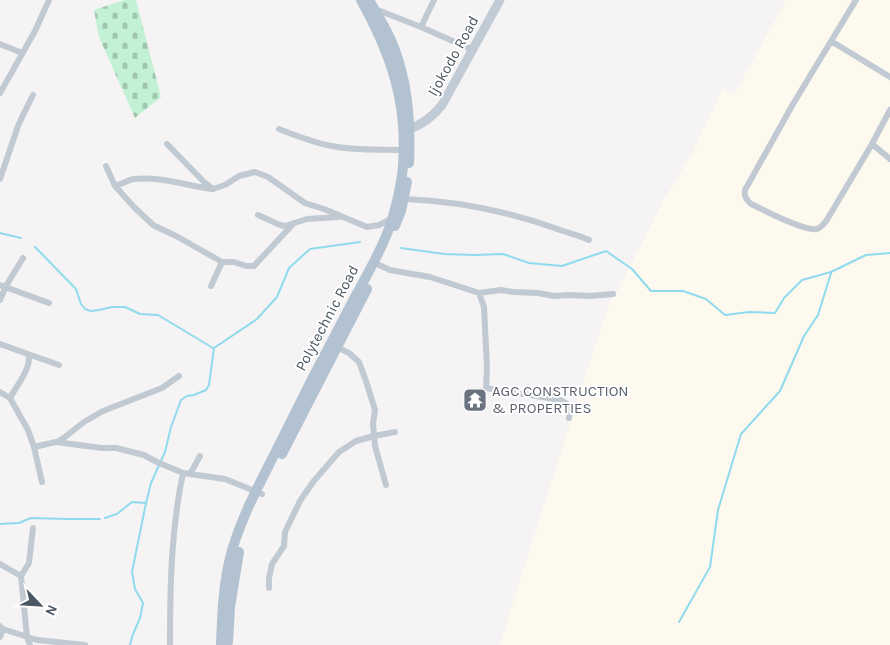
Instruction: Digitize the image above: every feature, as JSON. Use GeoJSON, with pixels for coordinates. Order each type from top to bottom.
{"type":"FeatureCollection","features":[{"type":"Feature","properties":{"kind":"main road","name":"Polytechnic Road"},"geometry":{"type":"LineString","coordinates":[[228,645],[230,607],[238,557],[259,492],[294,412],[384,241],[401,178],[406,125],[399,93],[381,38],[361,0]]}},
{"type":"Feature","properties":{"kind":"main road","name":"Ijokodo Road"},"geometry":{"type":"LineString","coordinates":[[406,125],[416,127],[432,116],[442,105],[500,0]]}},
{"type":"Feature","properties":{"kind":"main road","name":"Polytechnic Road"},"geometry":{"type":"LineString","coordinates":[[221,645],[222,606],[229,563],[242,522],[338,347],[390,241],[404,199],[409,167],[406,93],[400,66],[390,38],[372,4]]}},
{"type":"Feature","properties":{"kind":"street"},"geometry":{"type":"LineString","coordinates":[[0,93],[35,31],[49,0]]}},
{"type":"Feature","properties":{"kind":"street"},"geometry":{"type":"LineString","coordinates":[[421,27],[434,0]]}},
{"type":"Feature","properties":{"kind":"street"},"geometry":{"type":"LineString","coordinates":[[856,0],[793,104],[745,190],[744,195],[747,200],[751,204],[811,230],[823,226],[890,110]]}},
{"type":"Feature","properties":{"kind":"street"},"geometry":{"type":"LineString","coordinates":[[372,4],[473,50]]}},
{"type":"Feature","properties":{"kind":"street"},"geometry":{"type":"LineString","coordinates":[[831,41],[890,78]]}},
{"type":"Feature","properties":{"kind":"street"},"geometry":{"type":"LineString","coordinates":[[0,44],[22,54]]}},
{"type":"Feature","properties":{"kind":"street"},"geometry":{"type":"LineString","coordinates":[[0,180],[18,126],[33,96]]}},
{"type":"Feature","properties":{"kind":"street"},"geometry":{"type":"LineString","coordinates":[[279,129],[333,147],[403,150]]}},
{"type":"Feature","properties":{"kind":"street"},"geometry":{"type":"LineString","coordinates":[[167,144],[213,189]]}},
{"type":"Feature","properties":{"kind":"street"},"geometry":{"type":"LineString","coordinates":[[872,144],[890,159]]}},
{"type":"Feature","properties":{"kind":"street"},"geometry":{"type":"LineString","coordinates":[[106,166],[115,186],[153,225],[222,262],[254,266],[293,224]]}},
{"type":"Feature","properties":{"kind":"street"},"geometry":{"type":"LineString","coordinates":[[115,186],[133,179],[151,179],[213,189],[225,185],[239,176],[255,172],[276,182],[305,203],[367,227],[391,219]]}},
{"type":"Feature","properties":{"kind":"street"},"geometry":{"type":"LineString","coordinates":[[404,199],[473,206],[536,221],[589,240]]}},
{"type":"Feature","properties":{"kind":"street"},"geometry":{"type":"LineString","coordinates":[[258,215],[285,226],[307,219],[342,218]]}},
{"type":"Feature","properties":{"kind":"street"},"geometry":{"type":"LineString","coordinates":[[0,300],[3,286],[23,258]]}},
{"type":"Feature","properties":{"kind":"street"},"geometry":{"type":"LineString","coordinates":[[211,286],[222,262]]}},
{"type":"Feature","properties":{"kind":"street"},"geometry":{"type":"LineString","coordinates":[[379,265],[390,270],[430,277],[479,293],[502,290],[554,296],[613,294]]}},
{"type":"Feature","properties":{"kind":"street"},"geometry":{"type":"LineString","coordinates":[[3,286],[48,303]]}},
{"type":"Feature","properties":{"kind":"street"},"geometry":{"type":"LineString","coordinates":[[479,293],[484,307],[486,388],[561,400],[570,406],[570,418]]}},
{"type":"Feature","properties":{"kind":"street"},"geometry":{"type":"LineString","coordinates":[[0,344],[59,365]]}},
{"type":"Feature","properties":{"kind":"street"},"geometry":{"type":"LineString","coordinates":[[338,347],[349,353],[358,362],[375,410],[373,424],[375,446],[386,485]]}},
{"type":"Feature","properties":{"kind":"street"},"geometry":{"type":"LineString","coordinates":[[10,398],[28,367],[28,354]]}},
{"type":"Feature","properties":{"kind":"street"},"geometry":{"type":"LineString","coordinates":[[34,447],[56,442],[84,422],[151,391],[162,388],[179,376]]}},
{"type":"Feature","properties":{"kind":"street"},"geometry":{"type":"LineString","coordinates":[[0,392],[10,398],[23,420],[34,447],[42,482]]}},
{"type":"Feature","properties":{"kind":"street"},"geometry":{"type":"LineString","coordinates":[[269,588],[272,564],[284,546],[285,532],[300,501],[313,482],[339,452],[356,441],[395,432]]}},
{"type":"Feature","properties":{"kind":"street"},"geometry":{"type":"LineString","coordinates":[[56,442],[116,448],[144,455],[161,464],[186,473],[225,479],[259,492]]}},
{"type":"Feature","properties":{"kind":"street"},"geometry":{"type":"LineString","coordinates":[[170,645],[174,525],[178,497],[186,473],[200,456]]}},
{"type":"Feature","properties":{"kind":"street"},"geometry":{"type":"LineString","coordinates":[[30,645],[27,637],[21,576],[28,563],[33,528]]}},
{"type":"Feature","properties":{"kind":"street"},"geometry":{"type":"LineString","coordinates":[[0,564],[21,576]]}},
{"type":"Feature","properties":{"kind":"street"},"geometry":{"type":"LineString","coordinates":[[0,637],[1,628],[37,640],[85,645]]}},
{"type":"Feature","properties":{"kind":"shaded area"},"geometry":{"type":"Polygon","coordinates":[[[786,0],[890,0],[890,645],[500,645],[610,301],[618,290],[663,201],[691,155],[723,89],[734,95],[786,0]]]}},
{"type":"Feature","properties":{"kind":"green space"},"geometry":{"type":"Polygon","coordinates":[[[124,0],[136,0],[161,97],[135,118],[99,37],[94,10],[124,0]]]}},
{"type":"Feature","properties":{"kind":"waterway"},"geometry":{"type":"LineString","coordinates":[[0,233],[21,238]]}},
{"type":"Feature","properties":{"kind":"waterway"},"geometry":{"type":"LineString","coordinates":[[130,645],[140,618],[143,603],[135,589],[132,572],[146,503],[151,483],[165,452],[171,427],[181,400],[206,390],[209,385],[214,348],[257,319],[277,297],[289,268],[310,249],[360,242]]}},
{"type":"Feature","properties":{"kind":"waterway"},"geometry":{"type":"LineString","coordinates":[[35,247],[76,289],[81,304],[85,309],[91,311],[112,307],[125,307],[140,314],[158,315],[213,348]]}},
{"type":"Feature","properties":{"kind":"waterway"},"geometry":{"type":"LineString","coordinates":[[401,248],[444,254],[503,254],[529,263],[562,266],[606,251],[632,269],[651,291],[683,291],[706,299],[725,315],[749,312],[775,313],[784,298],[802,280],[831,272],[866,255],[890,253]]}},
{"type":"Feature","properties":{"kind":"waterway"},"geometry":{"type":"LineString","coordinates":[[679,622],[710,567],[718,510],[741,434],[780,391],[804,336],[818,315],[831,273]]}},
{"type":"Feature","properties":{"kind":"waterway"},"geometry":{"type":"LineString","coordinates":[[105,518],[117,514],[132,502],[146,503]]}},
{"type":"Feature","properties":{"kind":"waterway"},"geometry":{"type":"LineString","coordinates":[[0,524],[19,523],[31,518],[100,519]]}},
{"type":"Feature","properties":{"kind":"place","name":"AGC CONSTRUCTION & PROPERTIES"},"geometry":{"type":"Point","coordinates":[475,400]}}]}
